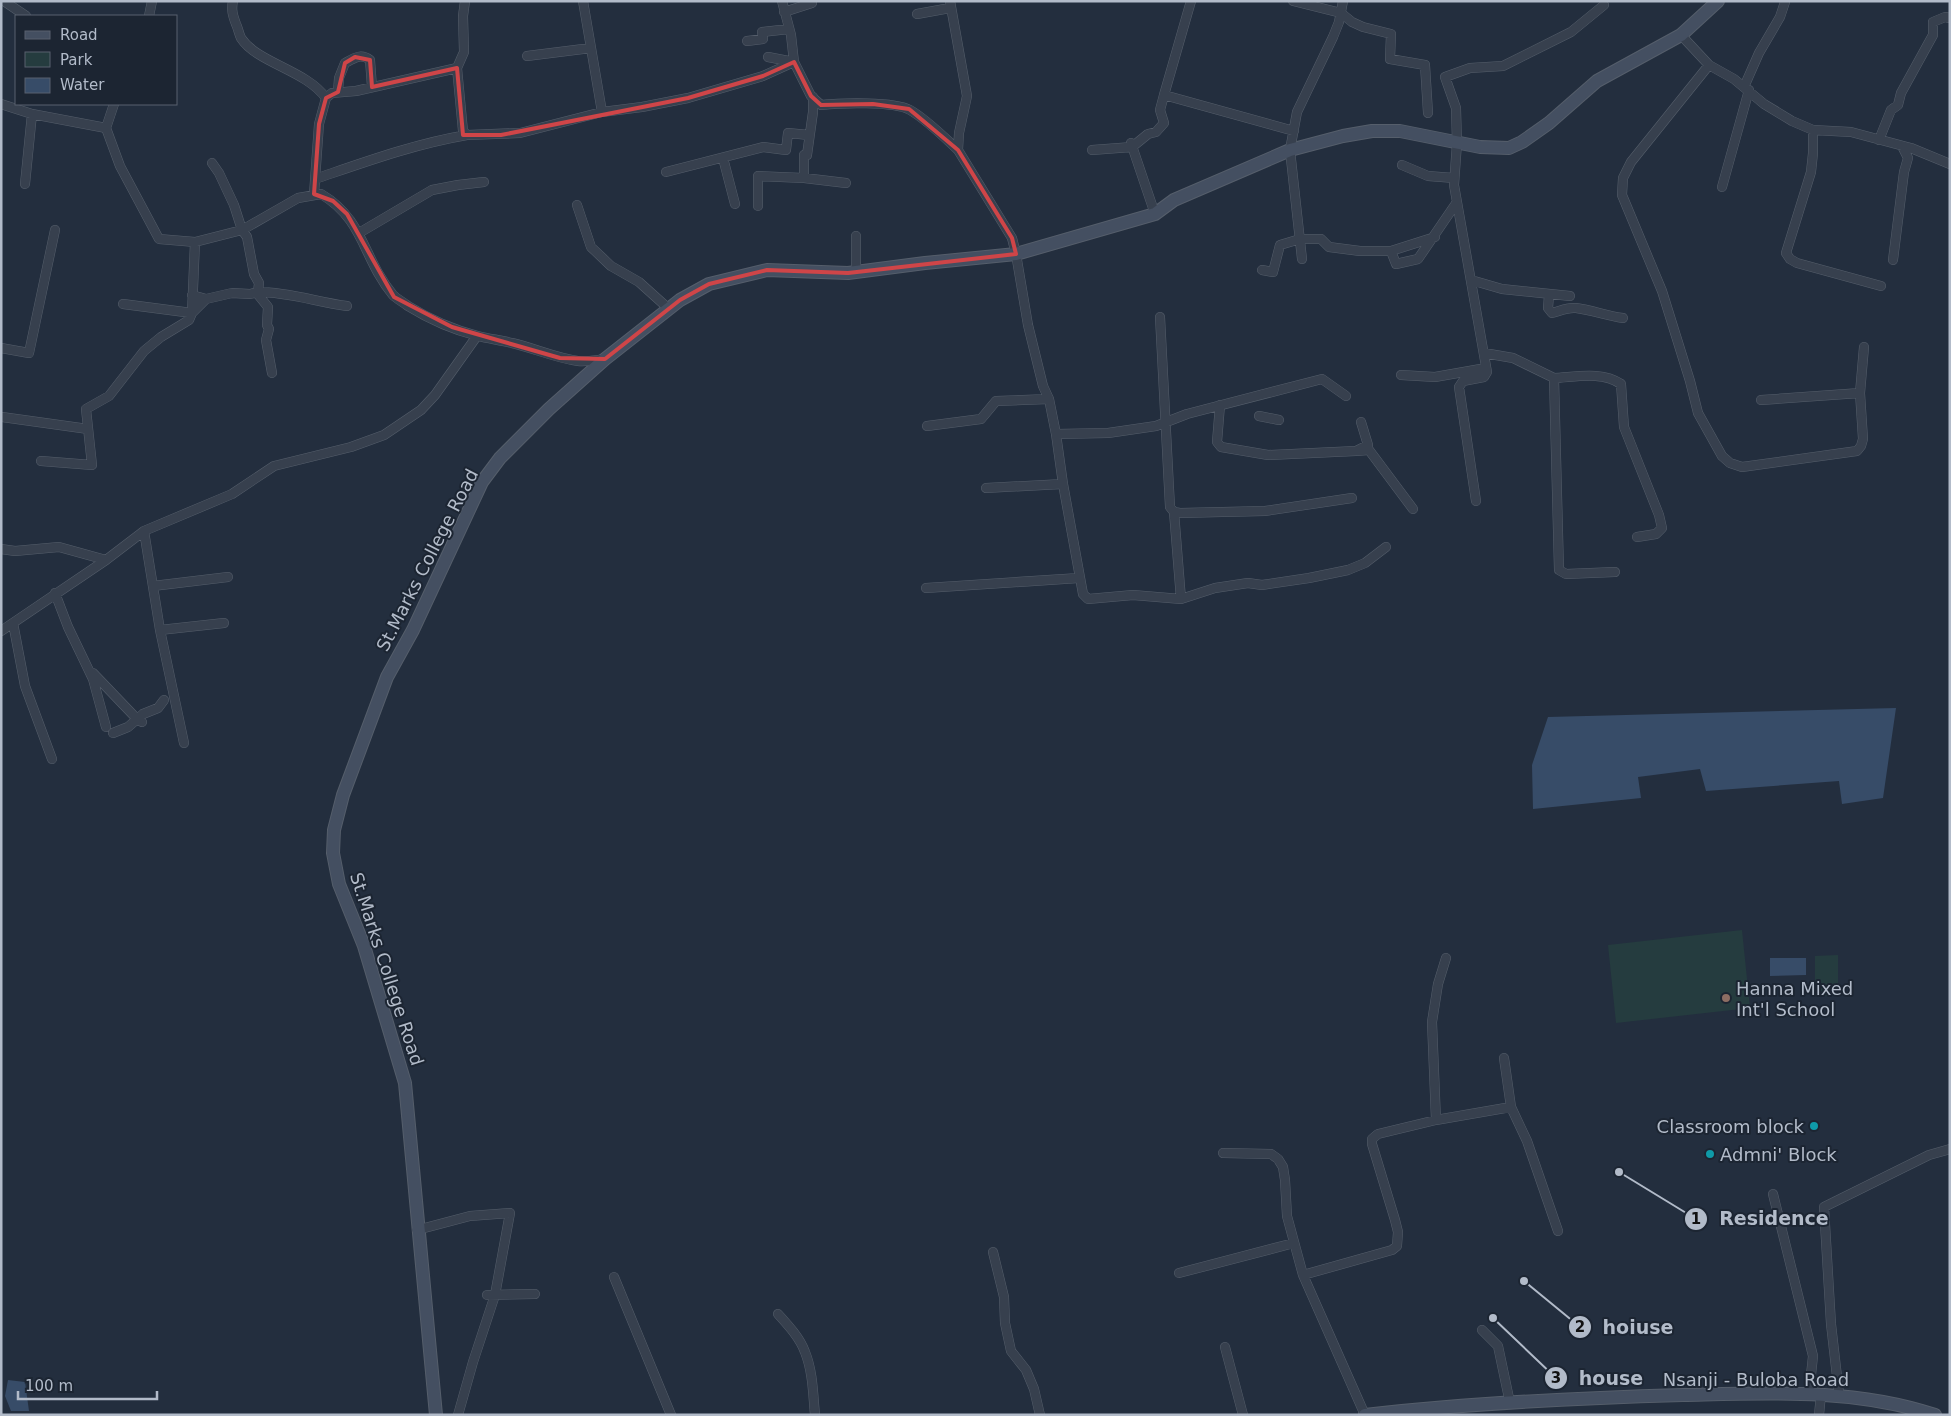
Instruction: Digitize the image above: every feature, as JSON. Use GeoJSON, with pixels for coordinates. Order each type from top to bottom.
{"type":"FeatureCollection","features":[{"type":"Feature","properties":{"kind":"main road","name":"St.Marks College Road"},"geometry":{"type":"LineString","coordinates":[[436,1415],[417,1230],[405,1083],[367,955],[339,884],[333,853],[334,830],[343,795],[387,677],[413,630],[482,482],[500,458],[549,409],[605,359],[680,300],[709,284],[767,270],[856,272],[925,262],[1016,254],[1155,214],[1174,200],[1290,150],[1343,136],[1372,131],[1400,131],[1457,143],[1498,149],[1509,148],[1522,142],[1549,123],[1597,81],[1681,35],[1718,1]]}},
{"type":"Feature","properties":{"kind":"main road","name":"Nsanji - Buloba Road"},"geometry":{"type":"LineString","coordinates":[[1365,1415],[1428,1412],[1510,1403],[1647,1396],[1839,1394],[1909,1406],[1935,1415]]}},
{"type":"Feature","properties":{"kind":"street"},"geometry":{"type":"LineString","coordinates":[[4,1],[25,15]]}},
{"type":"Feature","properties":{"kind":"street"},"geometry":{"type":"LineString","coordinates":[[149,15],[152,1]]}},
{"type":"Feature","properties":{"kind":"street"},"geometry":{"type":"LineString","coordinates":[[233,1],[232,15],[241,38],[252,51],[296,73],[320,89],[326,98]]}},
{"type":"Feature","properties":{"kind":"street"},"geometry":{"type":"LineString","coordinates":[[465,1],[463,16],[464,52],[456,68],[463,131],[467,135]]}},
{"type":"Feature","properties":{"kind":"street"},"geometry":{"type":"LineString","coordinates":[[583,1],[602,112]]}},
{"type":"Feature","properties":{"kind":"street"},"geometry":{"type":"LineString","coordinates":[[782,1],[794,62],[813,97],[821,104],[848,102],[909,109],[958,150],[1012,238],[1028,326],[1043,386],[1049,399],[1056,434],[1079,578],[1083,594],[1088,599],[1133,595],[1181,599],[1224,586],[1248,583],[1262,585],[1309,578],[1348,570],[1365,563],[1386,547]]}},
{"type":"Feature","properties":{"kind":"street"},"geometry":{"type":"LineString","coordinates":[[1092,150],[1131,145],[1148,134],[1156,132],[1164,123],[1160,110],[1191,1]]}},
{"type":"Feature","properties":{"kind":"street"},"geometry":{"type":"LineString","coordinates":[[1293,1],[1341,13],[1362,27],[1391,34],[1390,59],[1425,65],[1428,113]]}},
{"type":"Feature","properties":{"kind":"street"},"geometry":{"type":"LineString","coordinates":[[1302,259],[1290,150],[1297,112],[1302,97],[1333,37],[1343,1]]}},
{"type":"Feature","properties":{"kind":"street"},"geometry":{"type":"LineString","coordinates":[[1722,187],[1747,88],[1759,53],[1780,17],[1785,2]]}},
{"type":"Feature","properties":{"kind":"street"},"geometry":{"type":"LineString","coordinates":[[784,12],[812,3]]}},
{"type":"Feature","properties":{"kind":"street"},"geometry":{"type":"LineString","coordinates":[[917,14],[950,5],[967,96],[959,133],[958,150]]}},
{"type":"Feature","properties":{"kind":"street"},"geometry":{"type":"LineString","coordinates":[[1476,501],[1459,387],[1463,381],[1484,377],[1487,372],[1454,178],[1457,143],[1456,108],[1445,77],[1470,68],[1504,66],[1571,32],[1604,5]]}},
{"type":"Feature","properties":{"kind":"street"},"geometry":{"type":"LineString","coordinates":[[1879,140],[1891,110],[1898,105],[1901,93],[1933,35],[1934,22],[1946,17],[1950,18]]}},
{"type":"Feature","properties":{"kind":"street"},"geometry":{"type":"LineString","coordinates":[[747,41],[763,39],[762,32],[789,29]]}},
{"type":"Feature","properties":{"kind":"street"},"geometry":{"type":"LineString","coordinates":[[1681,35],[1709,65],[1747,88],[1764,104],[1812,130],[1851,132],[1902,146],[1950,164]]}},
{"type":"Feature","properties":{"kind":"street"},"geometry":{"type":"LineString","coordinates":[[527,56],[591,48]]}},
{"type":"Feature","properties":{"kind":"street"},"geometry":{"type":"LineString","coordinates":[[338,92],[339,78],[345,63],[355,57],[366,57],[370,60],[372,88]]}},
{"type":"Feature","properties":{"kind":"street"},"geometry":{"type":"LineString","coordinates":[[768,57],[794,62]]}},
{"type":"Feature","properties":{"kind":"street"},"geometry":{"type":"LineString","coordinates":[[315,180],[392,152],[436,140],[467,135],[520,133],[602,112],[688,98],[762,76],[794,62]]}},
{"type":"Feature","properties":{"kind":"street"},"geometry":{"type":"LineString","coordinates":[[1709,65],[1631,162],[1623,178],[1622,195],[1662,291],[1698,413],[1722,456],[1730,463],[1742,467],[1857,450],[1861,446],[1863,439],[1860,392],[1864,347]]}},
{"type":"Feature","properties":{"kind":"street"},"geometry":{"type":"LineString","coordinates":[[314,194],[318,124],[326,98],[332,93],[372,88],[456,68]]}},
{"type":"Feature","properties":{"kind":"street"},"geometry":{"type":"LineString","coordinates":[[1164,95],[1294,131]]}},
{"type":"Feature","properties":{"kind":"street"},"geometry":{"type":"LineString","coordinates":[[804,178],[804,155],[807,155],[813,112],[813,97]]}},
{"type":"Feature","properties":{"kind":"street"},"geometry":{"type":"LineString","coordinates":[[1,104],[32,114],[106,128]]}},
{"type":"Feature","properties":{"kind":"street"},"geometry":{"type":"LineString","coordinates":[[114,105],[106,128],[120,166],[159,239],[195,242],[242,230],[298,198],[321,194],[333,201],[347,214],[359,233],[380,278],[394,297],[417,312],[477,336],[512,343],[560,358],[579,361],[605,359]]}},
{"type":"Feature","properties":{"kind":"street"},"geometry":{"type":"LineString","coordinates":[[25,184],[32,114]]}},
{"type":"Feature","properties":{"kind":"street"},"geometry":{"type":"LineString","coordinates":[[1812,130],[1813,153],[1811,172],[1786,253],[1790,259],[1797,263],[1881,286]]}},
{"type":"Feature","properties":{"kind":"street"},"geometry":{"type":"LineString","coordinates":[[666,172],[763,147],[786,150],[788,133],[809,135]]}},
{"type":"Feature","properties":{"kind":"street"},"geometry":{"type":"LineString","coordinates":[[1131,145],[1155,214]]}},
{"type":"Feature","properties":{"kind":"street"},"geometry":{"type":"LineString","coordinates":[[1893,260],[1904,172],[1908,158],[1902,146]]}},
{"type":"Feature","properties":{"kind":"street"},"geometry":{"type":"LineString","coordinates":[[723,158],[735,204]]}},
{"type":"Feature","properties":{"kind":"street"},"geometry":{"type":"LineString","coordinates":[[212,163],[219,173],[234,205],[242,230],[247,237],[254,274],[259,283],[257,292],[268,307],[267,325],[269,330],[266,340],[272,373]]}},
{"type":"Feature","properties":{"kind":"street"},"geometry":{"type":"LineString","coordinates":[[1402,165],[1428,176],[1454,178]]}},
{"type":"Feature","properties":{"kind":"street"},"geometry":{"type":"LineString","coordinates":[[758,206],[758,176],[804,178],[846,183]]}},
{"type":"Feature","properties":{"kind":"street"},"geometry":{"type":"LineString","coordinates":[[359,233],[432,190],[484,182]]}},
{"type":"Feature","properties":{"kind":"street"},"geometry":{"type":"LineString","coordinates":[[1390,252],[1396,264],[1418,259],[1458,202]]}},
{"type":"Feature","properties":{"kind":"street"},"geometry":{"type":"LineString","coordinates":[[577,204],[591,247],[611,266],[639,282],[668,309]]}},
{"type":"Feature","properties":{"kind":"street"},"geometry":{"type":"LineString","coordinates":[[1,348],[29,353],[55,230]]}},
{"type":"Feature","properties":{"kind":"street"},"geometry":{"type":"LineString","coordinates":[[856,236],[856,272]]}},
{"type":"Feature","properties":{"kind":"street"},"geometry":{"type":"LineString","coordinates":[[1262,270],[1273,272],[1280,244],[1300,239],[1321,239],[1329,247],[1390,252],[1435,237]]}},
{"type":"Feature","properties":{"kind":"street"},"geometry":{"type":"LineString","coordinates":[[192,313],[195,242]]}},
{"type":"Feature","properties":{"kind":"street"},"geometry":{"type":"LineString","coordinates":[[1471,280],[1502,289],[1570,296]]}},
{"type":"Feature","properties":{"kind":"street"},"geometry":{"type":"LineString","coordinates":[[192,295],[206,299],[232,293],[278,292],[347,306]]}},
{"type":"Feature","properties":{"kind":"street"},"geometry":{"type":"LineString","coordinates":[[1549,295],[1548,308],[1552,312],[1575,308],[1606,316],[1623,318]]}},
{"type":"Feature","properties":{"kind":"street"},"geometry":{"type":"LineString","coordinates":[[41,461],[92,465],[86,409],[108,396],[144,351],[161,337],[189,320],[192,313],[206,299]]}},
{"type":"Feature","properties":{"kind":"street"},"geometry":{"type":"LineString","coordinates":[[123,304],[192,313]]}},
{"type":"Feature","properties":{"kind":"street"},"geometry":{"type":"LineString","coordinates":[[1160,317],[1170,507],[1174,512],[1181,599]]}},
{"type":"Feature","properties":{"kind":"street"},"geometry":{"type":"LineString","coordinates":[[1,631],[106,560],[144,531],[232,494],[274,466],[351,446],[384,435],[421,410],[435,395],[477,336]]}},
{"type":"Feature","properties":{"kind":"street"},"geometry":{"type":"LineString","coordinates":[[1484,353],[1513,358],[1554,378],[1598,376],[1613,378],[1621,384],[1624,427],[1662,528],[1656,534],[1636,537]]}},
{"type":"Feature","properties":{"kind":"street"},"geometry":{"type":"LineString","coordinates":[[1401,375],[1435,377],[1486,368]]}},
{"type":"Feature","properties":{"kind":"street"},"geometry":{"type":"LineString","coordinates":[[1554,378],[1559,570],[1566,574],[1615,572]]}},
{"type":"Feature","properties":{"kind":"street"},"geometry":{"type":"LineString","coordinates":[[1056,434],[1108,433],[1156,426],[1166,421],[1220,405],[1322,379],[1346,396]]}},
{"type":"Feature","properties":{"kind":"street"},"geometry":{"type":"LineString","coordinates":[[1761,400],[1860,392]]}},
{"type":"Feature","properties":{"kind":"street"},"geometry":{"type":"LineString","coordinates":[[927,426],[980,419],[996,401],[1049,399]]}},
{"type":"Feature","properties":{"kind":"street"},"geometry":{"type":"LineString","coordinates":[[1220,405],[1217,442],[1221,447],[1268,455],[1369,450],[1413,509]]}},
{"type":"Feature","properties":{"kind":"street"},"geometry":{"type":"LineString","coordinates":[[1258,416],[1279,420]]}},
{"type":"Feature","properties":{"kind":"street"},"geometry":{"type":"LineString","coordinates":[[2,417],[88,429]]}},
{"type":"Feature","properties":{"kind":"street"},"geometry":{"type":"LineString","coordinates":[[1356,451],[1368,445],[1361,422]]}},
{"type":"Feature","properties":{"kind":"street"},"geometry":{"type":"LineString","coordinates":[[986,488],[1063,484]]}},
{"type":"Feature","properties":{"kind":"street"},"geometry":{"type":"LineString","coordinates":[[1174,512],[1264,511],[1352,498]]}},
{"type":"Feature","properties":{"kind":"street"},"geometry":{"type":"LineString","coordinates":[[144,531],[160,630],[184,743]]}},
{"type":"Feature","properties":{"kind":"street"},"geometry":{"type":"LineString","coordinates":[[1,549],[59,547],[106,560]]}},
{"type":"Feature","properties":{"kind":"street"},"geometry":{"type":"LineString","coordinates":[[153,586],[228,577]]}},
{"type":"Feature","properties":{"kind":"street"},"geometry":{"type":"LineString","coordinates":[[926,588],[1079,578]]}},
{"type":"Feature","properties":{"kind":"street"},"geometry":{"type":"LineString","coordinates":[[55,593],[68,628],[93,679],[106,727]]}},
{"type":"Feature","properties":{"kind":"street"},"geometry":{"type":"LineString","coordinates":[[13,623],[26,686],[52,759]]}},
{"type":"Feature","properties":{"kind":"street"},"geometry":{"type":"LineString","coordinates":[[160,630],[224,623]]}},
{"type":"Feature","properties":{"kind":"street"},"geometry":{"type":"LineString","coordinates":[[88,669],[140,721]]}},
{"type":"Feature","properties":{"kind":"street"},"geometry":{"type":"LineString","coordinates":[[140,721],[143,714],[158,708],[164,700]]}},
{"type":"Feature","properties":{"kind":"street"},"geometry":{"type":"LineString","coordinates":[[114,733],[128,727],[131,723],[140,721]]}},
{"type":"Feature","properties":{"kind":"street"},"geometry":{"type":"LineString","coordinates":[[1436,1120],[1432,1022],[1438,984],[1446,958]]}},
{"type":"Feature","properties":{"kind":"street"},"geometry":{"type":"LineString","coordinates":[[1504,1058],[1511,1107],[1527,1141],[1558,1231]]}},
{"type":"Feature","properties":{"kind":"street"},"geometry":{"type":"LineString","coordinates":[[1304,1275],[1392,1250],[1397,1246],[1398,1232],[1372,1144],[1372,1139],[1378,1134],[1436,1120],[1511,1107]]}},
{"type":"Feature","properties":{"kind":"street"},"geometry":{"type":"LineString","coordinates":[[1839,1394],[1831,1324],[1824,1207],[1929,1155],[1950,1149]]}},
{"type":"Feature","properties":{"kind":"street"},"geometry":{"type":"LineString","coordinates":[[1223,1153],[1271,1154],[1278,1159],[1283,1167],[1287,1216],[1304,1275],[1365,1415]]}},
{"type":"Feature","properties":{"kind":"street"},"geometry":{"type":"LineString","coordinates":[[1773,1194],[1813,1356],[1815,1394],[1819,1415]]}},
{"type":"Feature","properties":{"kind":"street"},"geometry":{"type":"LineString","coordinates":[[417,1230],[470,1216],[510,1213],[491,1295],[458,1415]]}},
{"type":"Feature","properties":{"kind":"street"},"geometry":{"type":"LineString","coordinates":[[1179,1273],[1294,1243]]}},
{"type":"Feature","properties":{"kind":"street"},"geometry":{"type":"LineString","coordinates":[[993,1252],[1004,1296],[1005,1323],[1011,1351],[1026,1370],[1034,1389],[1040,1415]]}},
{"type":"Feature","properties":{"kind":"street"},"geometry":{"type":"LineString","coordinates":[[614,1277],[671,1415]]}},
{"type":"Feature","properties":{"kind":"street"},"geometry":{"type":"LineString","coordinates":[[491,1295],[535,1294]]}},
{"type":"Feature","properties":{"kind":"street"},"geometry":{"type":"LineString","coordinates":[[778,1314],[805,1351],[810,1371],[816,1415]]}},
{"type":"Feature","properties":{"kind":"street"},"geometry":{"type":"LineString","coordinates":[[1482,1330],[1498,1346],[1510,1403]]}},
{"type":"Feature","properties":{"kind":"street"},"geometry":{"type":"LineString","coordinates":[[1225,1348],[1243,1415]]}},
{"type":"Feature","properties":{"kind":"highlighted area"},"geometry":{"type":"Polygon","coordinates":[[[355,57],[370,60],[372,87],[457,68],[463,135],[501,135],[688,98],[763,76],[794,62],[811,96],[821,105],[873,104],[909,109],[958,150],[1012,238],[1016,254],[848,273],[767,270],[709,284],[680,300],[605,359],[560,358],[452,327],[394,297],[347,214],[333,201],[314,194],[319,124],[326,98],[338,92],[345,63],[355,57]]]}},
{"type":"Feature","properties":{"kind":"green space"},"geometry":{"type":"Polygon","coordinates":[[[1742,930],[1750,1008],[1616,1023],[1608,945],[1742,930]]]}},
{"type":"Feature","properties":{"kind":"green space"},"geometry":{"type":"Polygon","coordinates":[[[1838,955],[1838,996],[1815,996],[1815,956],[1838,955]]]}},
{"type":"Feature","properties":{"kind":"water"},"geometry":{"type":"Polygon","coordinates":[[[1896,708],[1883,798],[1842,804],[1839,781],[1706,791],[1700,769],[1638,777],[1641,798],[1533,809],[1532,765],[1548,717],[1896,708]]]}},
{"type":"Feature","properties":{"kind":"water"},"geometry":{"type":"Polygon","coordinates":[[[1770,958],[1806,958],[1806,975],[1770,976],[1770,958]]]}},
{"type":"Feature","properties":{"kind":"water"},"geometry":{"type":"Polygon","coordinates":[[[8,1380],[25,1382],[29,1411],[11,1411],[5,1396],[8,1380]]]}},
{"type":"Feature","properties":{"kind":"place","name":"Hanna Mixed Int'l School"},"geometry":{"type":"Point","coordinates":[1726,998]}},
{"type":"Feature","properties":{"kind":"place","name":"Classroom block"},"geometry":{"type":"Point","coordinates":[1814,1126]}},
{"type":"Feature","properties":{"kind":"place","name":"Admni' Block"},"geometry":{"type":"Point","coordinates":[1710,1154]}},
{"type":"Feature","properties":{"kind":"place","name":"Residence"},"geometry":{"type":"Point","coordinates":[1619,1172]}},
{"type":"Feature","properties":{"kind":"place","name":"hoiuse"},"geometry":{"type":"Point","coordinates":[1524,1281]}},
{"type":"Feature","properties":{"kind":"place","name":"house"},"geometry":{"type":"Point","coordinates":[1493,1318]}}]}
